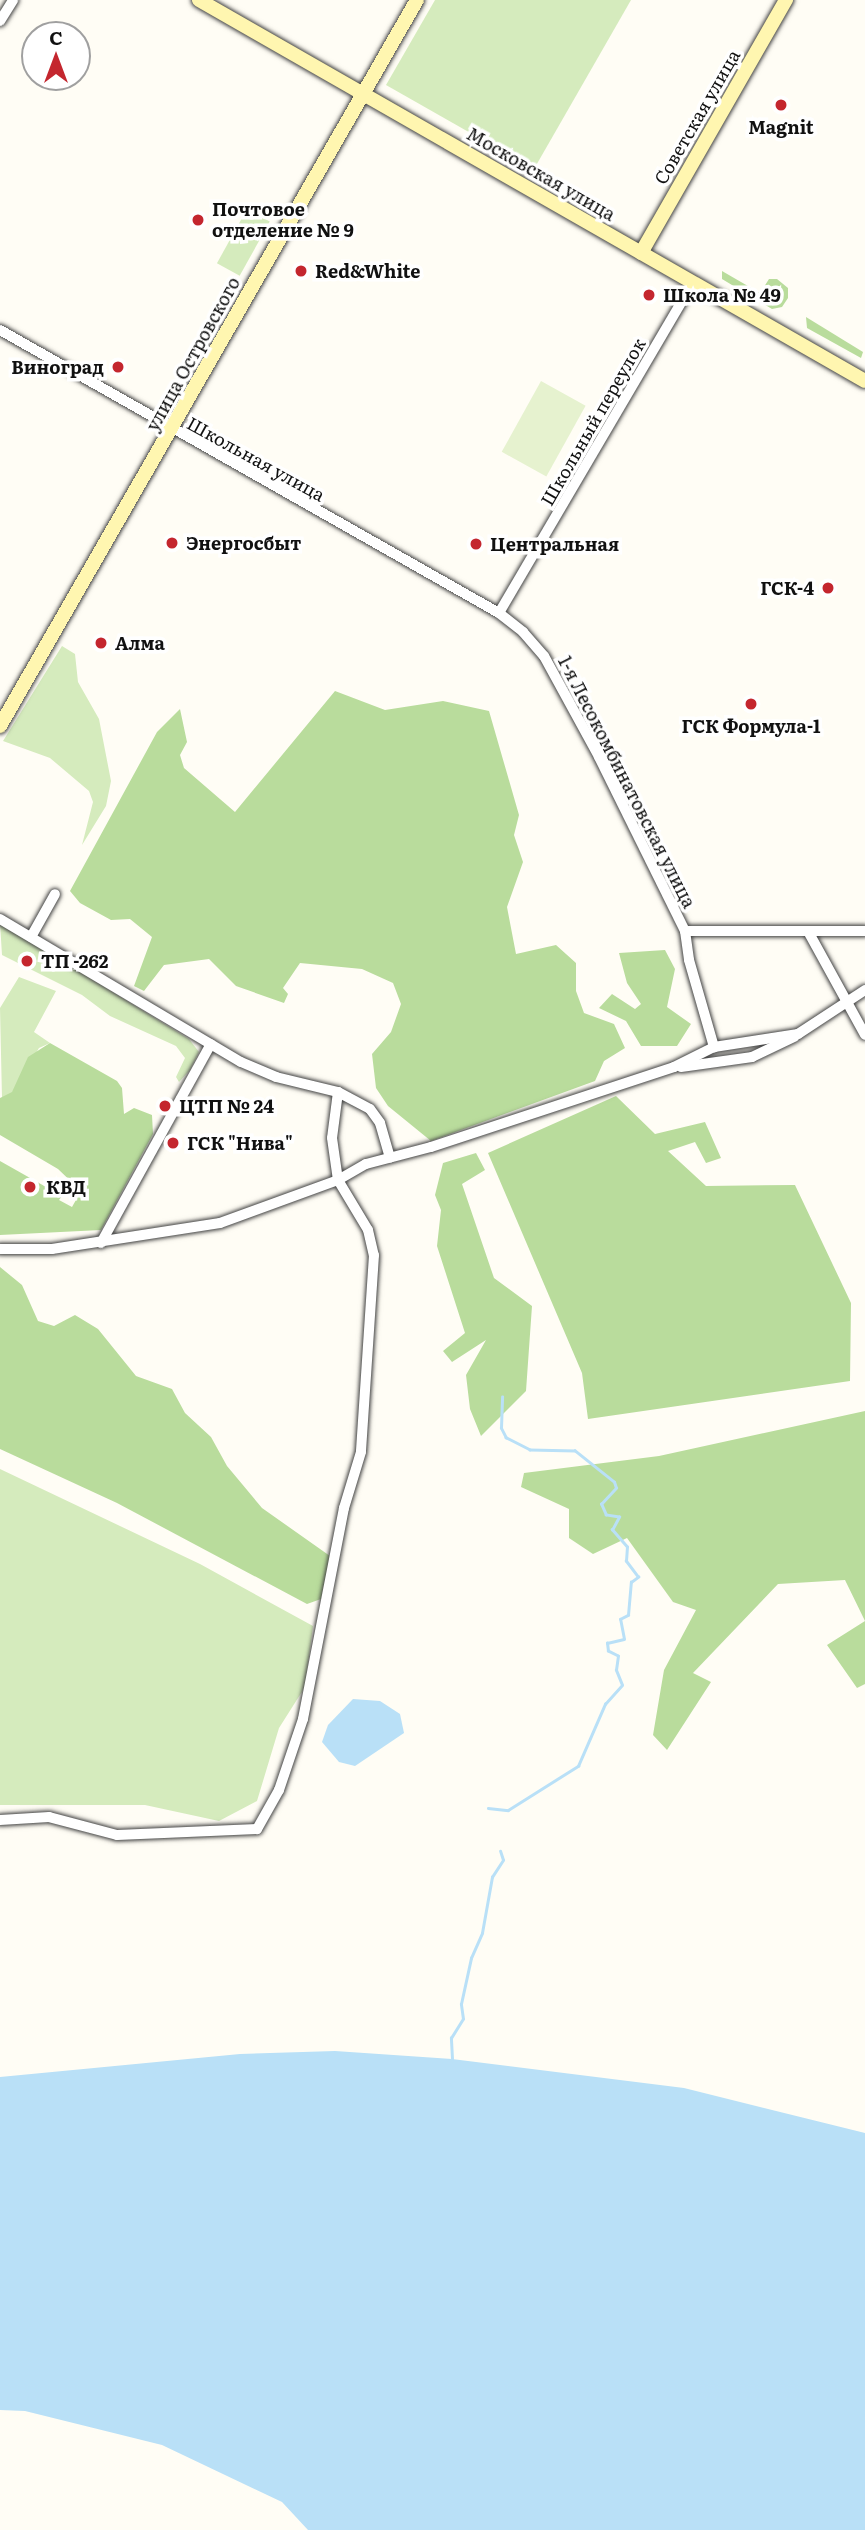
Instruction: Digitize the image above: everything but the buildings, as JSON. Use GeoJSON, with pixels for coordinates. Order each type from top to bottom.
{"type":"FeatureCollection","features":[{"type":"Feature","properties":{"kind":"main road","name":"Московская улица"},"geometry":{"type":"LineString","coordinates":[[199,0],[865,381]]}},
{"type":"Feature","properties":{"kind":"main road","name":"улица Островского"},"geometry":{"type":"LineString","coordinates":[[0,726],[173,431],[417,0]]}},
{"type":"Feature","properties":{"kind":"main road","name":"Советская улица"},"geometry":{"type":"LineString","coordinates":[[641,253],[786,0]]}},
{"type":"Feature","properties":{"kind":"street"},"geometry":{"type":"LineString","coordinates":[[0,21],[13,0]]}},
{"type":"Feature","properties":{"kind":"street","name":"Школьный переулок"},"geometry":{"type":"LineString","coordinates":[[499,613],[693,282]]}},
{"type":"Feature","properties":{"kind":"street","name":"Школьная улица"},"geometry":{"type":"LineString","coordinates":[[0,330],[173,431],[499,613]]}},
{"type":"Feature","properties":{"kind":"street","name":"1-я Лесокомбинатовская улица"},"geometry":{"type":"LineString","coordinates":[[499,613],[544,656],[685,931],[865,931]]}},
{"type":"Feature","properties":{"kind":"street"},"geometry":{"type":"LineString","coordinates":[[31,937],[55,894]]}},
{"type":"Feature","properties":{"kind":"street"},"geometry":{"type":"LineString","coordinates":[[0,919],[211,1044],[276,1077],[338,1092],[370,1109],[380,1123],[390,1158]]}},
{"type":"Feature","properties":{"kind":"street"},"geometry":{"type":"LineString","coordinates":[[685,931],[689,960],[714,1047]]}},
{"type":"Feature","properties":{"kind":"street"},"geometry":{"type":"LineString","coordinates":[[808,933],[865,1035]]}},
{"type":"Feature","properties":{"kind":"street"},"geometry":{"type":"LineString","coordinates":[[674,1067],[752,1057],[799,1034],[864,993]]}},
{"type":"Feature","properties":{"kind":"street"},"geometry":{"type":"LineString","coordinates":[[0,1249],[101,1243],[220,1223],[338,1180],[366,1164],[674,1067],[714,1047],[799,1034]]}},
{"type":"Feature","properties":{"kind":"street"},"geometry":{"type":"LineString","coordinates":[[101,1243],[211,1044]]}},
{"type":"Feature","properties":{"kind":"street"},"geometry":{"type":"LineString","coordinates":[[0,1820],[49,1818],[117,1835],[245,1831],[257,1829],[279,1790],[303,1719],[344,1508],[361,1452],[374,1255],[368,1230],[338,1180],[332,1138],[338,1092]]}},
{"type":"Feature","properties":{"kind":"green space"},"geometry":{"type":"Polygon","coordinates":[[[435,0],[631,0],[534,169],[386,85],[435,0]]]}},
{"type":"Feature","properties":{"kind":"green space"},"geometry":{"type":"Polygon","coordinates":[[[247,209],[270,222],[240,276],[217,263],[247,209]]]}},
{"type":"Feature","properties":{"kind":"green space"},"geometry":{"type":"Polygon","coordinates":[[[722,271],[760,293],[769,279],[777,279],[788,288],[788,298],[782,307],[772,309],[722,279],[722,271]]]}},
{"type":"Feature","properties":{"kind":"green space"},"geometry":{"type":"Polygon","coordinates":[[[806,317],[863,352],[861,358],[807,328],[806,317]]]}},
{"type":"Feature","properties":{"kind":"green space"},"geometry":{"type":"Polygon","coordinates":[[[541,381],[586,406],[546,477],[502,452],[541,381]]]}},
{"type":"Feature","properties":{"kind":"green space"},"geometry":{"type":"Polygon","coordinates":[[[62,646],[75,654],[78,682],[99,719],[111,781],[106,806],[82,845],[93,802],[89,791],[50,758],[3,741],[62,646]]]}},
{"type":"Feature","properties":{"kind":"green space"},"geometry":{"type":"Polygon","coordinates":[[[335,691],[385,710],[443,701],[489,711],[519,815],[514,835],[523,862],[507,907],[516,954],[556,945],[576,963],[576,991],[584,1013],[614,1024],[625,1048],[604,1061],[595,1081],[431,1141],[388,1106],[376,1088],[372,1054],[391,1032],[401,1004],[393,983],[362,969],[300,963],[283,988],[288,994],[284,1003],[236,986],[209,959],[164,965],[144,991],[134,986],[152,937],[130,919],[111,920],[80,903],[70,891],[157,732],[180,709],[187,742],[180,755],[184,768],[235,812],[335,691]]]}},
{"type":"Feature","properties":{"kind":"green space"},"geometry":{"type":"Polygon","coordinates":[[[0,923],[189,1039],[199,1052],[190,1070],[179,1082],[176,1077],[185,1058],[176,1046],[110,1016],[82,995],[2,955],[0,923]]]}},
{"type":"Feature","properties":{"kind":"green space"},"geometry":{"type":"Polygon","coordinates":[[[665,950],[675,969],[667,1007],[691,1024],[677,1046],[641,1046],[626,1021],[599,1008],[612,994],[635,1009],[641,1004],[627,983],[619,953],[665,950]]]}},
{"type":"Feature","properties":{"kind":"green space"},"geometry":{"type":"Polygon","coordinates":[[[19,977],[56,991],[34,1032],[50,1043],[39,1048],[12,1093],[2,1098],[0,1008],[19,977]]]}},
{"type":"Feature","properties":{"kind":"green space"},"geometry":{"type":"Polygon","coordinates":[[[50,1043],[117,1081],[122,1088],[124,1114],[134,1108],[152,1115],[153,1134],[101,1230],[0,1235],[0,1161],[62,1196],[59,1200],[72,1207],[81,1191],[58,1169],[0,1135],[0,1098],[12,1092],[28,1057],[50,1043]]]}},
{"type":"Feature","properties":{"kind":"green space"},"geometry":{"type":"Polygon","coordinates":[[[616,1096],[655,1134],[705,1122],[721,1158],[706,1163],[695,1142],[668,1151],[706,1186],[795,1185],[851,1303],[850,1381],[588,1419],[582,1373],[488,1153],[616,1096]]]}},
{"type":"Feature","properties":{"kind":"green space"},"geometry":{"type":"Polygon","coordinates":[[[476,1153],[485,1170],[462,1184],[494,1278],[532,1306],[526,1391],[481,1436],[470,1409],[466,1375],[486,1340],[452,1362],[443,1351],[465,1333],[437,1246],[441,1210],[435,1195],[443,1163],[476,1153]]]}},
{"type":"Feature","properties":{"kind":"green space"},"geometry":{"type":"Polygon","coordinates":[[[0,1267],[22,1285],[38,1321],[54,1326],[75,1315],[98,1329],[136,1376],[172,1389],[185,1413],[211,1437],[227,1466],[262,1508],[330,1556],[321,1599],[307,1604],[117,1503],[0,1449],[0,1267]]]}},
{"type":"Feature","properties":{"kind":"green space"},"geometry":{"type":"Polygon","coordinates":[[[865,1411],[865,1621],[845,1580],[778,1584],[693,1673],[711,1682],[667,1750],[653,1735],[664,1670],[696,1610],[673,1602],[627,1538],[593,1554],[569,1538],[569,1509],[521,1487],[524,1473],[659,1456],[865,1411]]]}},
{"type":"Feature","properties":{"kind":"green space"},"geometry":{"type":"Polygon","coordinates":[[[0,1469],[200,1564],[313,1626],[305,1687],[279,1728],[257,1801],[219,1821],[145,1805],[0,1805],[0,1469]]]}},
{"type":"Feature","properties":{"kind":"green space"},"geometry":{"type":"Polygon","coordinates":[[[865,1621],[865,1684],[857,1688],[827,1645],[865,1621]]]}},
{"type":"Feature","properties":{"kind":"water"},"geometry":{"type":"Polygon","coordinates":[[[353,1699],[380,1701],[400,1714],[404,1733],[355,1766],[339,1762],[322,1742],[328,1725],[353,1699]]]}},
{"type":"Feature","properties":{"kind":"water"},"geometry":{"type":"Polygon","coordinates":[[[335,2051],[452,2059],[684,2088],[865,2133],[865,2530],[308,2530],[282,2502],[162,2445],[25,2411],[0,2410],[0,2077],[240,2054],[335,2051]]]}},
{"type":"Feature","properties":{"kind":"waterway"},"geometry":{"type":"LineString","coordinates":[[488,1808],[508,1810],[578,1766],[605,1704],[622,1685],[616,1670],[618,1656],[608,1651],[607,1643],[624,1639],[620,1619],[628,1615],[631,1582],[638,1577],[626,1561],[627,1547],[612,1530],[619,1517],[606,1515],[601,1504],[616,1488],[614,1482],[575,1451],[530,1450],[506,1438],[501,1428],[502,1397]]}},
{"type":"Feature","properties":{"kind":"waterway"},"geometry":{"type":"LineString","coordinates":[[452,2059],[451,2038],[463,2019],[461,2004],[471,1958],[482,1933],[492,1877],[503,1860],[500,1851]]}},
{"type":"Feature","properties":{"kind":"place","name":"Magnit"},"geometry":{"type":"Point","coordinates":[781,105]}},
{"type":"Feature","properties":{"kind":"place","name":"Почтовое отделение № 9"},"geometry":{"type":"Point","coordinates":[198,220]}},
{"type":"Feature","properties":{"kind":"place","name":"Red&White"},"geometry":{"type":"Point","coordinates":[301,271]}},
{"type":"Feature","properties":{"kind":"place","name":"Школа № 49"},"geometry":{"type":"Point","coordinates":[649,295]}},
{"type":"Feature","properties":{"kind":"place","name":"Виноград"},"geometry":{"type":"Point","coordinates":[118,367]}},
{"type":"Feature","properties":{"kind":"place","name":"Энергосбыт"},"geometry":{"type":"Point","coordinates":[172,543]}},
{"type":"Feature","properties":{"kind":"place","name":"Центральная"},"geometry":{"type":"Point","coordinates":[476,544]}},
{"type":"Feature","properties":{"kind":"place","name":"ГСК-4"},"geometry":{"type":"Point","coordinates":[828,588]}},
{"type":"Feature","properties":{"kind":"place","name":"Алма"},"geometry":{"type":"Point","coordinates":[101,643]}},
{"type":"Feature","properties":{"kind":"place","name":"ГСК Формула-1"},"geometry":{"type":"Point","coordinates":[751,704]}},
{"type":"Feature","properties":{"kind":"place","name":"ТП -262"},"geometry":{"type":"Point","coordinates":[27,961]}},
{"type":"Feature","properties":{"kind":"place","name":"ЦТП № 24"},"geometry":{"type":"Point","coordinates":[165,1106]}},
{"type":"Feature","properties":{"kind":"place","name":"ГСК \"Нива\""},"geometry":{"type":"Point","coordinates":[173,1143]}},
{"type":"Feature","properties":{"kind":"place","name":"КВД"},"geometry":{"type":"Point","coordinates":[30,1187]}}]}
